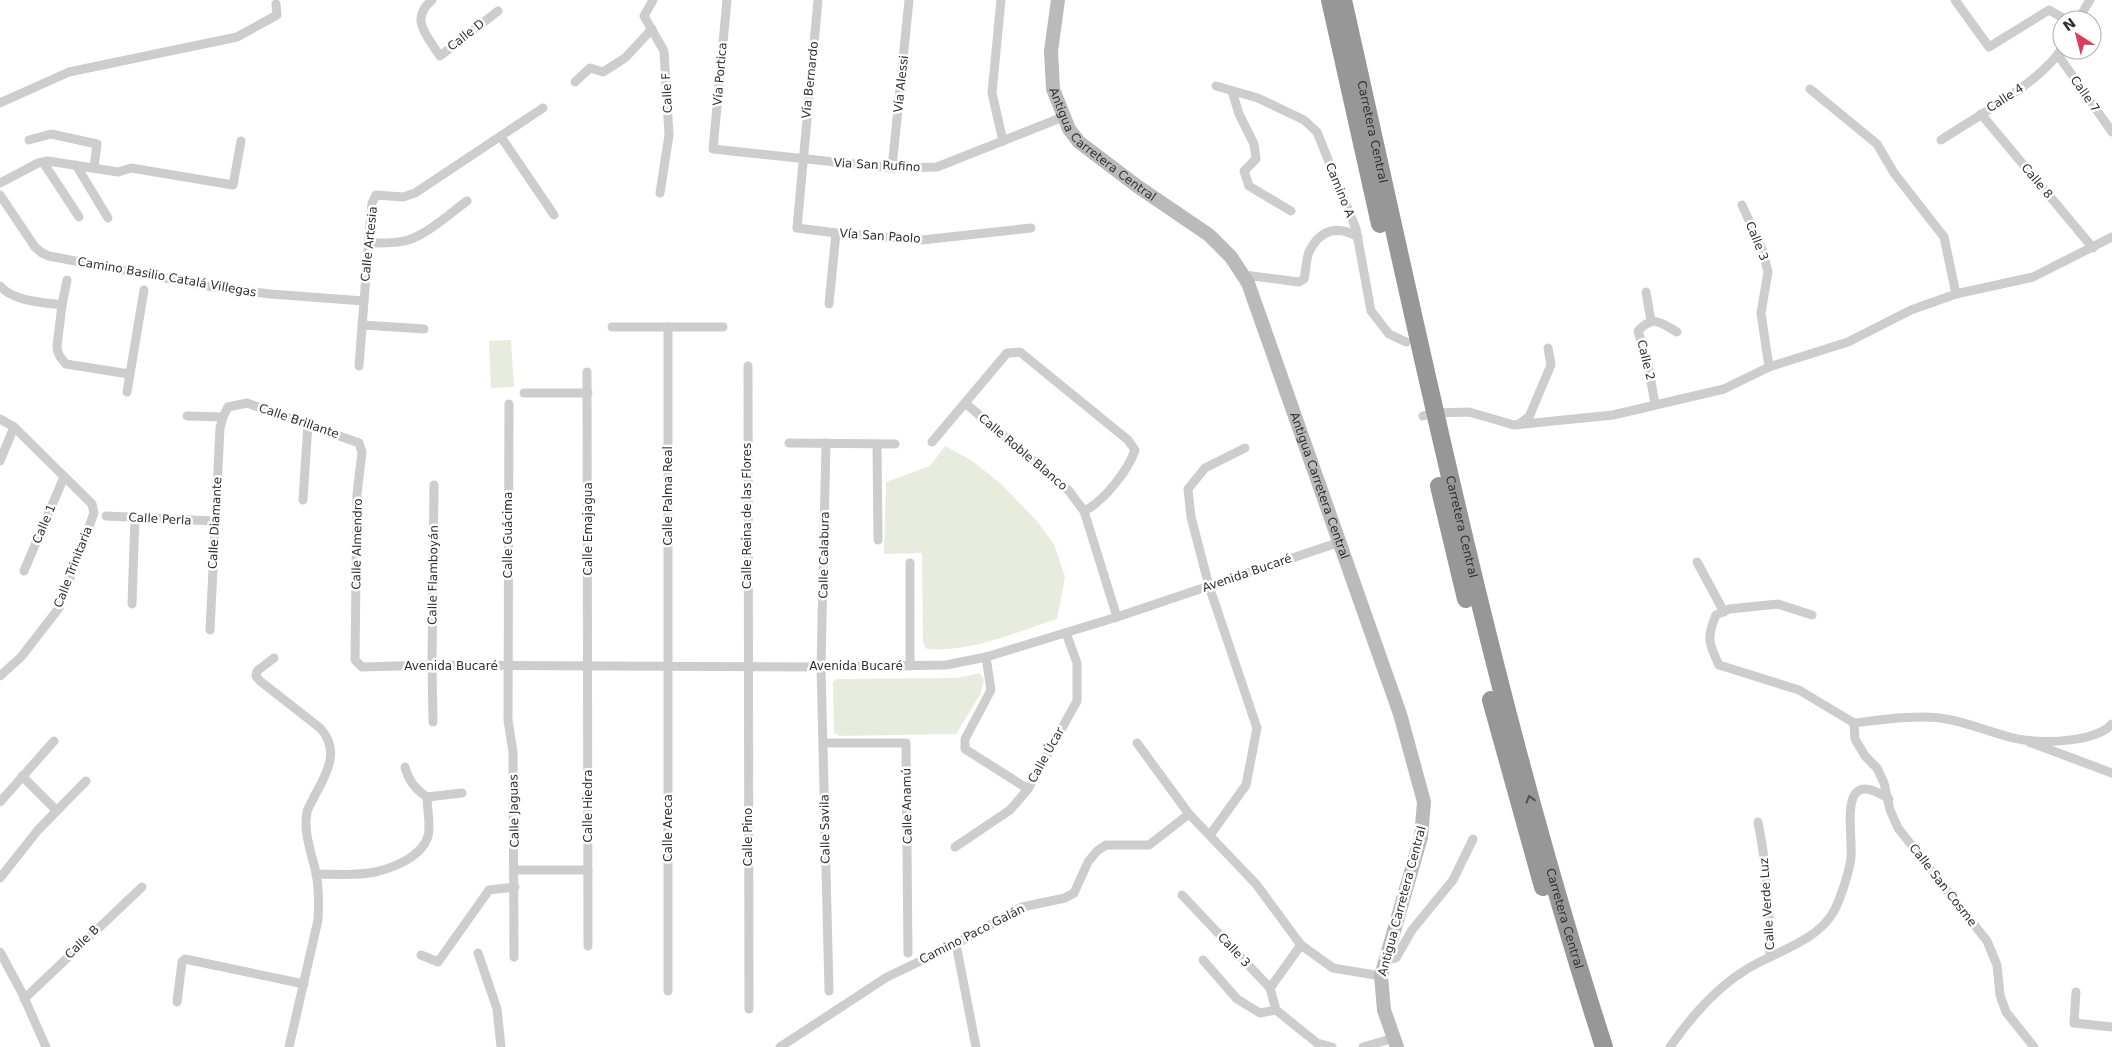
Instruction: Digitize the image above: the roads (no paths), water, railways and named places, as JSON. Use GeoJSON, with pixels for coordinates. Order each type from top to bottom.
{"type":"FeatureCollection","features":[{"type":"Feature","properties":{"kind":"highway","name":"Carretera Central"},"geometry":{"type":"LineString","coordinates":[[1330,0],[1406,342],[1429,415],[1527,789],[1580,973],[1604,1047]]}},
{"type":"Feature","properties":{"kind":"highway","name":"Carretera Central"},"geometry":{"type":"LineString","coordinates":[[1343,0],[1429,415],[1451,541],[1514,790],[1591,1047]]}},
{"type":"Feature","properties":{"kind":"street","name":"Calle D"},"geometry":{"type":"LineString","coordinates":[[432,0],[424,7],[420,19],[426,35],[440,56],[498,11]]}},
{"type":"Feature","properties":{"kind":"street","name":"Calle F"},"geometry":{"type":"LineString","coordinates":[[653,0],[644,16],[664,51],[669,135],[660,192]]}},
{"type":"Feature","properties":{"kind":"street","name":"Vía Portica"},"geometry":{"type":"LineString","coordinates":[[713,149],[727,0]]}},
{"type":"Feature","properties":{"kind":"street","name":"Vía Bernardo"},"geometry":{"type":"LineString","coordinates":[[802,159],[818,0]]}},
{"type":"Feature","properties":{"kind":"street","name":"Vía Alessi"},"geometry":{"type":"LineString","coordinates":[[892,168],[909,0]]}},
{"type":"Feature","properties":{"kind":"street"},"geometry":{"type":"LineString","coordinates":[[1001,0],[992,93],[1003,141]]}},
{"type":"Feature","properties":{"kind":"street","name":"Antigua Carretera Central"},"geometry":{"type":"LineString","coordinates":[[1058,0],[1051,51],[1053,89],[1069,129],[1079,142],[1137,186],[1209,235],[1231,257],[1244,275],[1257,307],[1400,714],[1424,802],[1421,837],[1381,976],[1384,1010],[1395,1042]]}},
{"type":"Feature","properties":{"kind":"street"},"geometry":{"type":"LineString","coordinates":[[1955,0],[1988,47],[2049,10],[2052,12]]}},
{"type":"Feature","properties":{"kind":"street"},"geometry":{"type":"LineString","coordinates":[[0,103],[69,72],[237,37],[276,15],[276,4]]}},
{"type":"Feature","properties":{"kind":"street"},"geometry":{"type":"LineString","coordinates":[[575,82],[590,68],[604,72],[620,63],[652,30]]}},
{"type":"Feature","properties":{"kind":"street","name":"Calle 4"},"geometry":{"type":"LineString","coordinates":[[1941,140],[2030,82],[2052,60]]}},
{"type":"Feature","properties":{"kind":"street","name":"Calle 7"},"geometry":{"type":"LineString","coordinates":[[2065,60],[2112,132]]}},
{"type":"Feature","properties":{"kind":"street","name":"Camino A"},"geometry":{"type":"LineString","coordinates":[[1216,86],[1258,98],[1304,120],[1317,132],[1356,229],[1371,311],[1389,334],[1406,342]]}},
{"type":"Feature","properties":{"kind":"street"},"geometry":{"type":"LineString","coordinates":[[1810,88],[1876,144],[1894,174],[1944,236],[1956,294]]}},
{"type":"Feature","properties":{"kind":"street"},"geometry":{"type":"LineString","coordinates":[[1232,91],[1239,114],[1254,144],[1256,159],[1244,171],[1249,186],[1291,211]]}},
{"type":"Feature","properties":{"kind":"street","name":"Calle Artesia"},"geometry":{"type":"LineString","coordinates":[[359,366],[368,243],[372,203],[376,195],[403,197],[415,193],[543,108]]}},
{"type":"Feature","properties":{"kind":"street","name":"Calle 8"},"geometry":{"type":"LineString","coordinates":[[1981,114],[2093,248]]}},
{"type":"Feature","properties":{"kind":"street","name":"Via San Rufino"},"geometry":{"type":"LineString","coordinates":[[713,149],[892,168],[937,167],[1063,117]]}},
{"type":"Feature","properties":{"kind":"street"},"geometry":{"type":"LineString","coordinates":[[29,140],[51,134],[97,144],[94,168]]}},
{"type":"Feature","properties":{"kind":"street"},"geometry":{"type":"LineString","coordinates":[[501,137],[554,215]]}},
{"type":"Feature","properties":{"kind":"street"},"geometry":{"type":"LineString","coordinates":[[0,183],[24,169],[43,162],[118,172],[132,168],[233,185],[241,141]]}},
{"type":"Feature","properties":{"kind":"street","name":"Vía San Paolo"},"geometry":{"type":"LineString","coordinates":[[802,159],[797,228],[922,240],[1031,228]]}},
{"type":"Feature","properties":{"kind":"street"},"geometry":{"type":"LineString","coordinates":[[43,162],[79,216]]}},
{"type":"Feature","properties":{"kind":"street"},"geometry":{"type":"LineString","coordinates":[[76,165],[108,218]]}},
{"type":"Feature","properties":{"kind":"street","name":"Camino Basilio Catalá Villegas"},"geometry":{"type":"LineString","coordinates":[[0,195],[35,247],[49,256],[213,287],[270,294],[364,301]]}},
{"type":"Feature","properties":{"kind":"street"},"geometry":{"type":"LineString","coordinates":[[368,243],[393,243],[408,240],[421,234],[467,201]]}},
{"type":"Feature","properties":{"kind":"street","name":"Calle 3"},"geometry":{"type":"LineString","coordinates":[[1742,205],[1762,249],[1768,272],[1761,313],[1769,367]]}},
{"type":"Feature","properties":{"kind":"street"},"geometry":{"type":"LineString","coordinates":[[1244,275],[1299,282],[1304,279],[1308,253],[1318,239],[1329,231],[1338,230],[1346,230],[1358,237]]}},
{"type":"Feature","properties":{"kind":"street"},"geometry":{"type":"LineString","coordinates":[[829,304],[836,233]]}},
{"type":"Feature","properties":{"kind":"street"},"geometry":{"type":"LineString","coordinates":[[1429,415],[1469,412],[1519,424],[1613,414],[1724,389],[1769,367],[1848,342],[1911,310],[1956,294],[2033,277],[2112,238]]}},
{"type":"Feature","properties":{"kind":"street"},"geometry":{"type":"LineString","coordinates":[[67,280],[62,305],[57,353],[66,364],[129,374]]}},
{"type":"Feature","properties":{"kind":"street"},"geometry":{"type":"LineString","coordinates":[[0,286],[10,294],[22,298],[62,305]]}},
{"type":"Feature","properties":{"kind":"street"},"geometry":{"type":"LineString","coordinates":[[127,392],[144,290]]}},
{"type":"Feature","properties":{"kind":"street"},"geometry":{"type":"LineString","coordinates":[[1646,292],[1651,321]]}},
{"type":"Feature","properties":{"kind":"street","name":"Calle 2"},"geometry":{"type":"LineString","coordinates":[[1655,404],[1648,364],[1638,331],[1651,321],[1665,324],[1677,332]]}},
{"type":"Feature","properties":{"kind":"street"},"geometry":{"type":"LineString","coordinates":[[362,325],[424,329]]}},
{"type":"Feature","properties":{"kind":"street"},"geometry":{"type":"LineString","coordinates":[[612,327],[723,327]]}},
{"type":"Feature","properties":{"kind":"street","name":"Calle Palma Real"},"geometry":{"type":"LineString","coordinates":[[668,327],[668,666]]}},
{"type":"Feature","properties":{"kind":"street"},"geometry":{"type":"LineString","coordinates":[[1519,424],[1529,416],[1551,365],[1548,348]]}},
{"type":"Feature","properties":{"kind":"street"},"geometry":{"type":"LineString","coordinates":[[932,442],[1007,353],[1020,352],[1128,440],[1135,450],[1131,464],[1095,506],[1084,511]]}},
{"type":"Feature","properties":{"kind":"street","name":"Calle Reina de las Flores"},"geometry":{"type":"LineString","coordinates":[[747,665],[748,366]]}},
{"type":"Feature","properties":{"kind":"street","name":"Calle Emajagua"},"geometry":{"type":"LineString","coordinates":[[587,372],[588,666]]}},
{"type":"Feature","properties":{"kind":"street"},"geometry":{"type":"LineString","coordinates":[[524,394],[588,393]]}},
{"type":"Feature","properties":{"kind":"street","name":"Calle Brillante"},"geometry":{"type":"LineString","coordinates":[[224,414],[230,406],[247,403],[346,438]]}},
{"type":"Feature","properties":{"kind":"street","name":"Calle Roble Blanco"},"geometry":{"type":"LineString","coordinates":[[965,403],[1069,491],[1084,511],[1117,617]]}},
{"type":"Feature","properties":{"kind":"street","name":"Calle Guácima"},"geometry":{"type":"LineString","coordinates":[[508,666],[509,404]]}},
{"type":"Feature","properties":{"kind":"street"},"geometry":{"type":"LineString","coordinates":[[187,416],[224,414]]}},
{"type":"Feature","properties":{"kind":"street","name":"Calle Diamante"},"geometry":{"type":"LineString","coordinates":[[210,630],[219,438],[224,414]]}},
{"type":"Feature","properties":{"kind":"street","name":"Calle Trinitaria"},"geometry":{"type":"LineString","coordinates":[[0,419],[14,427],[92,504],[94,513],[59,608],[21,657],[0,676]]}},
{"type":"Feature","properties":{"kind":"street"},"geometry":{"type":"LineString","coordinates":[[303,500],[308,424]]}},
{"type":"Feature","properties":{"kind":"street"},"geometry":{"type":"LineString","coordinates":[[0,461],[14,427]]}},
{"type":"Feature","properties":{"kind":"street","name":"Calle Almendro"},"geometry":{"type":"LineString","coordinates":[[346,438],[359,443],[362,452],[357,494],[355,660]]}},
{"type":"Feature","properties":{"kind":"street"},"geometry":{"type":"LineString","coordinates":[[789,443],[895,444]]}},
{"type":"Feature","properties":{"kind":"street","name":"Calle Calabura"},"geometry":{"type":"LineString","coordinates":[[821,667],[826,443]]}},
{"type":"Feature","properties":{"kind":"street"},"geometry":{"type":"LineString","coordinates":[[877,444],[878,540]]}},
{"type":"Feature","properties":{"kind":"street"},"geometry":{"type":"LineString","coordinates":[[1210,835],[1246,785],[1258,728],[1209,586],[1191,517],[1188,489],[1205,468],[1245,448]]}},
{"type":"Feature","properties":{"kind":"street","name":"Calle 1"},"geometry":{"type":"LineString","coordinates":[[24,571],[64,477]]}},
{"type":"Feature","properties":{"kind":"street","name":"Calle Flamboyán"},"geometry":{"type":"LineString","coordinates":[[433,722],[434,485]]}},
{"type":"Feature","properties":{"kind":"street","name":"Calle Perla"},"geometry":{"type":"LineString","coordinates":[[106,516],[214,521]]}},
{"type":"Feature","properties":{"kind":"street"},"geometry":{"type":"LineString","coordinates":[[132,604],[135,518]]}},
{"type":"Feature","properties":{"kind":"street","name":"Avenida Bucaré"},"geometry":{"type":"LineString","coordinates":[[355,660],[362,667],[432,665],[747,665],[821,667],[946,665],[986,657],[1117,617],[1340,542]]}},
{"type":"Feature","properties":{"kind":"street"},"geometry":{"type":"LineString","coordinates":[[1697,562],[1724,612]]}},
{"type":"Feature","properties":{"kind":"street"},"geometry":{"type":"LineString","coordinates":[[910,563],[910,666]]}},
{"type":"Feature","properties":{"kind":"street"},"geometry":{"type":"LineString","coordinates":[[1812,614],[1778,604],[1729,609],[1716,615],[1709,632],[1710,646],[1719,665],[1800,690],[1854,723],[1899,718],[1944,718],[2024,740],[2112,773]]}},
{"type":"Feature","properties":{"kind":"street","name":"Calle Úcar"},"geometry":{"type":"LineString","coordinates":[[955,847],[1010,810],[1028,789],[1077,701],[1077,663],[1066,632]]}},
{"type":"Feature","properties":{"kind":"street"},"geometry":{"type":"LineString","coordinates":[[986,657],[991,690],[965,739],[965,749],[1028,789]]}},
{"type":"Feature","properties":{"kind":"street"},"geometry":{"type":"LineString","coordinates":[[274,658],[257,671],[256,676],[320,728],[327,736],[332,748],[325,778],[307,811],[307,838],[316,874],[319,902],[318,920],[289,1047]]}},
{"type":"Feature","properties":{"kind":"street","name":"Calle Pino"},"geometry":{"type":"LineString","coordinates":[[747,665],[749,1009]]}},
{"type":"Feature","properties":{"kind":"street","name":"Calle Jaguas"},"geometry":{"type":"LineString","coordinates":[[508,666],[508,720],[513,752],[514,957]]}},
{"type":"Feature","properties":{"kind":"street","name":"Calle Hiedra"},"geometry":{"type":"LineString","coordinates":[[588,666],[588,946]]}},
{"type":"Feature","properties":{"kind":"street","name":"Calle Areca"},"geometry":{"type":"LineString","coordinates":[[668,666],[668,991]]}},
{"type":"Feature","properties":{"kind":"street","name":"Calle Savila"},"geometry":{"type":"LineString","coordinates":[[821,667],[829,991]]}},
{"type":"Feature","properties":{"kind":"street","name":"Calle San Cosme"},"geometry":{"type":"LineString","coordinates":[[1854,723],[1855,738],[1866,756],[1877,768],[1890,810],[1898,828],[1987,941],[1997,965],[2000,995],[2006,1012],[2034,1047]]}},
{"type":"Feature","properties":{"kind":"street"},"geometry":{"type":"LineString","coordinates":[[2024,740],[2083,739],[2107,730],[2112,724]]}},
{"type":"Feature","properties":{"kind":"street"},"geometry":{"type":"LineString","coordinates":[[0,802],[54,741]]}},
{"type":"Feature","properties":{"kind":"street","name":"Calle Anamú"},"geometry":{"type":"LineString","coordinates":[[824,743],[906,743],[908,952]]}},
{"type":"Feature","properties":{"kind":"street"},"geometry":{"type":"LineString","coordinates":[[1137,743],[1189,814],[1256,884],[1301,945],[1333,968],[1381,976]]}},
{"type":"Feature","properties":{"kind":"street"},"geometry":{"type":"LineString","coordinates":[[405,767],[406,774],[417,790],[427,797],[462,793]]}},
{"type":"Feature","properties":{"kind":"street"},"geometry":{"type":"LineString","coordinates":[[22,776],[56,810]]}},
{"type":"Feature","properties":{"kind":"street"},"geometry":{"type":"LineString","coordinates":[[0,878],[56,810],[86,781]]}},
{"type":"Feature","properties":{"kind":"street"},"geometry":{"type":"LineString","coordinates":[[1670,1047],[1687,1024],[1724,986],[1746,969],[1819,931],[1830,920],[1839,902],[1851,859],[1850,803],[1854,795],[1863,789],[1870,788],[1888,799]]}},
{"type":"Feature","properties":{"kind":"street"},"geometry":{"type":"LineString","coordinates":[[316,874],[373,873],[397,865],[413,855],[423,847],[428,836],[427,797]]}},
{"type":"Feature","properties":{"kind":"street","name":"Camino Paco Galán"},"geometry":{"type":"LineString","coordinates":[[780,1047],[887,977],[956,944],[1022,907],[1065,898],[1074,893],[1088,862],[1097,851],[1115,844],[1149,845],[1189,814]]}},
{"type":"Feature","properties":{"kind":"street","name":"Calle Verde Luz"},"geometry":{"type":"LineString","coordinates":[[1758,822],[1766,866],[1770,919],[1770,957]]}},
{"type":"Feature","properties":{"kind":"street"},"geometry":{"type":"LineString","coordinates":[[1384,961],[1396,958],[1412,930],[1453,880],[1473,840]]}},
{"type":"Feature","properties":{"kind":"street"},"geometry":{"type":"LineString","coordinates":[[515,870],[588,870]]}},
{"type":"Feature","properties":{"kind":"street","name":"Calle B"},"geometry":{"type":"LineString","coordinates":[[24,999],[142,887]]}},
{"type":"Feature","properties":{"kind":"street"},"geometry":{"type":"LineString","coordinates":[[421,955],[438,962],[489,890],[515,887]]}},
{"type":"Feature","properties":{"kind":"street","name":"Calle 3"},"geometry":{"type":"LineString","coordinates":[[1182,895],[1270,988],[1276,1010]]}},
{"type":"Feature","properties":{"kind":"street"},"geometry":{"type":"LineString","coordinates":[[956,944],[976,1047]]}},
{"type":"Feature","properties":{"kind":"street"},"geometry":{"type":"LineString","coordinates":[[1270,988],[1301,945]]}},
{"type":"Feature","properties":{"kind":"street"},"geometry":{"type":"LineString","coordinates":[[0,952],[46,1047]]}},
{"type":"Feature","properties":{"kind":"street"},"geometry":{"type":"LineString","coordinates":[[478,953],[497,1009],[501,1047]]}},
{"type":"Feature","properties":{"kind":"street"},"geometry":{"type":"LineString","coordinates":[[177,1002],[182,962],[185,959],[304,984]]}},
{"type":"Feature","properties":{"kind":"street"},"geometry":{"type":"LineString","coordinates":[[1203,960],[1236,999],[1260,1012],[1276,1010],[1317,1043],[1332,1047]]}},
{"type":"Feature","properties":{"kind":"street"},"geometry":{"type":"LineString","coordinates":[[2076,992],[2074,1023],[2112,1027]]}},
{"type":"Feature","properties":{"kind":"street"},"geometry":{"type":"LineString","coordinates":[[1363,1047],[1395,1042]]}}]}
